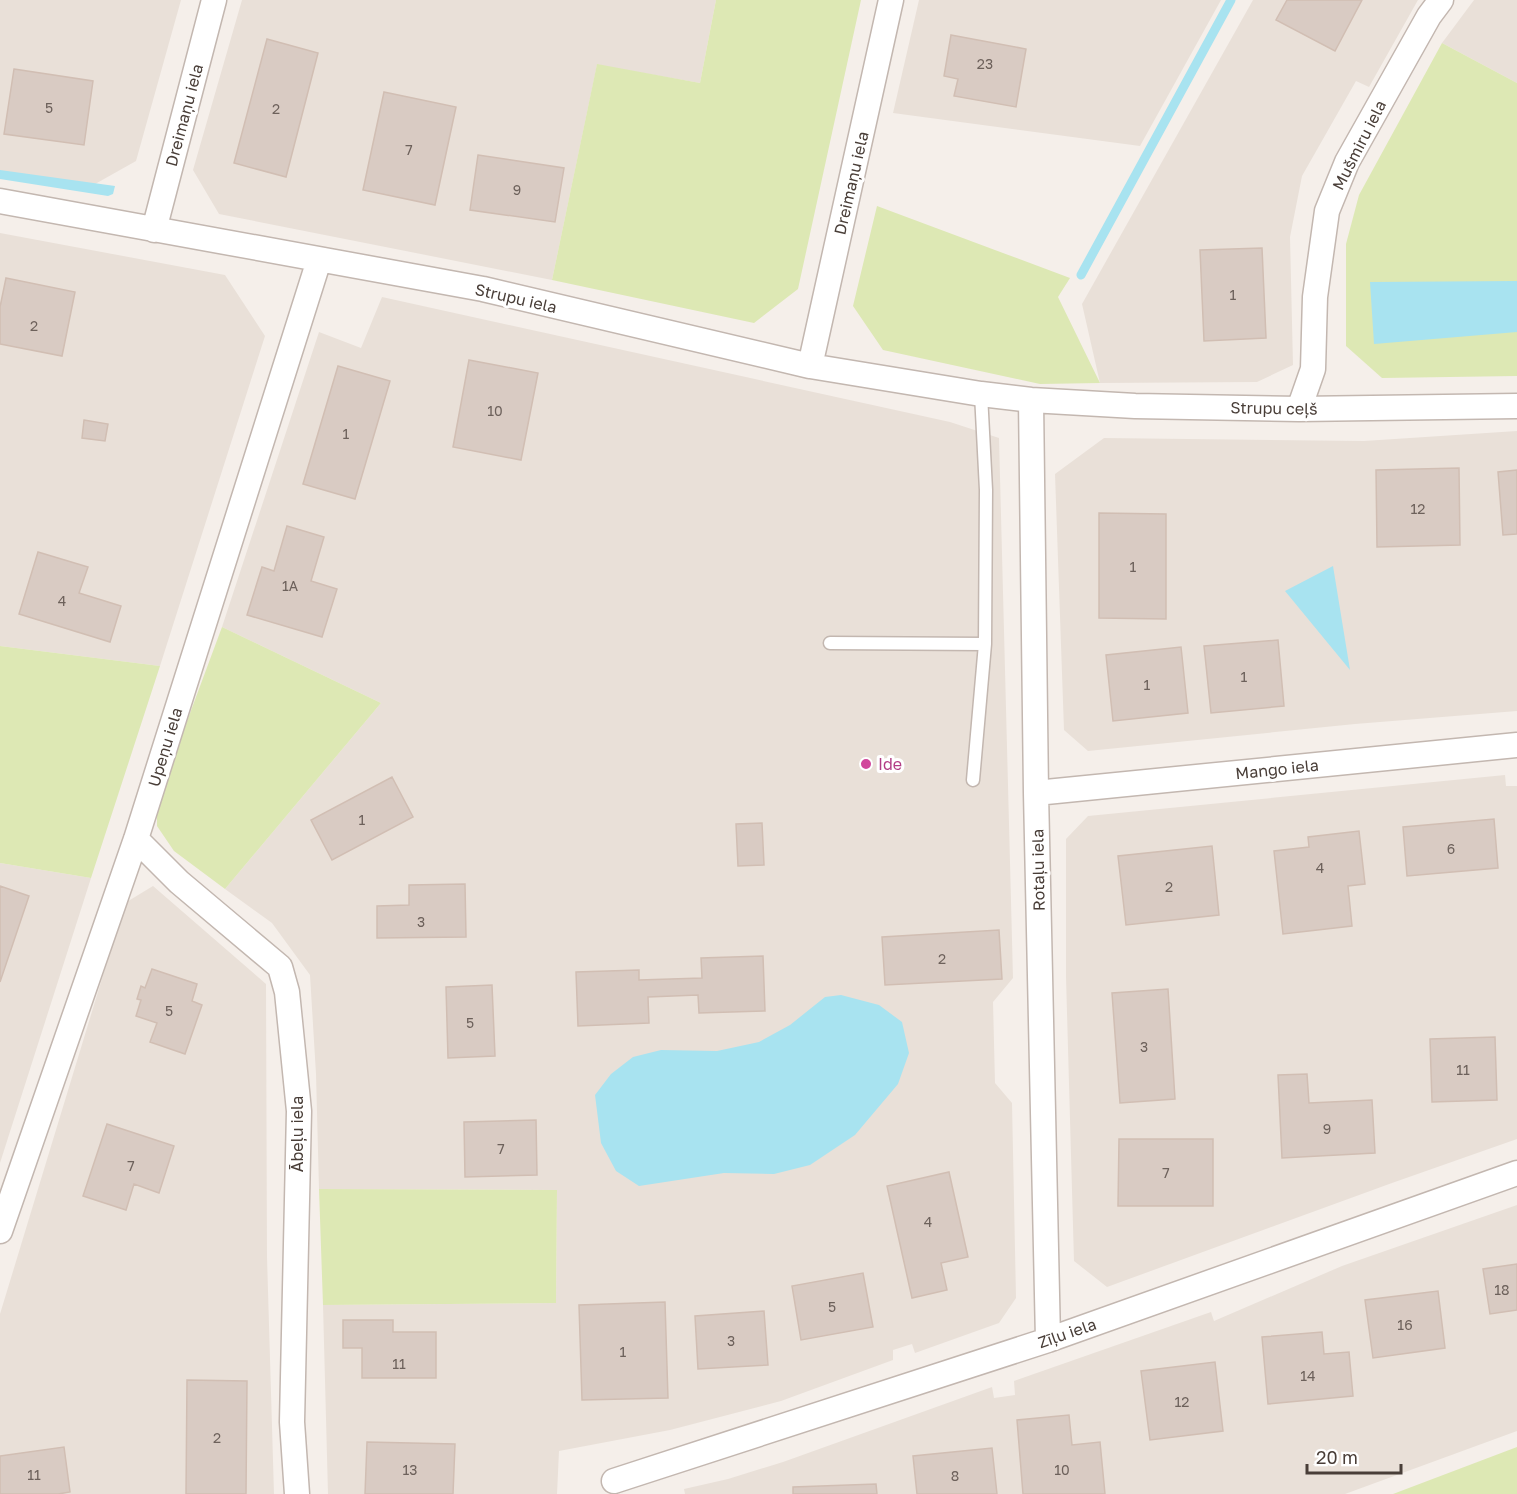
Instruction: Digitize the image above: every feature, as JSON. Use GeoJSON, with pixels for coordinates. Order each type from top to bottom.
{"type":"FeatureCollection","features":[{"type":"Feature","properties":{"kind":"street","name":"Dreimaņu iela"},"geometry":{"type":"LineString","coordinates":[[154,230],[214,0]]}},
{"type":"Feature","properties":{"kind":"street","name":"Dreimaņu iela"},"geometry":{"type":"LineString","coordinates":[[810,366],[891,0]]}},
{"type":"Feature","properties":{"kind":"street","name":"Mušmiru iela"},"geometry":{"type":"LineString","coordinates":[[1299,409],[1313,369],[1316,297],[1327,211],[1347,162],[1429,16],[1441,0]]}},
{"type":"Feature","properties":{"kind":"street","name":"Strupu iela"},"geometry":{"type":"LineString","coordinates":[[0,201],[483,289],[810,366],[1031,400]]}},
{"type":"Feature","properties":{"kind":"street","name":"Upeņu iela"},"geometry":{"type":"LineString","coordinates":[[0,1230],[136,839],[319,260]]}},
{"type":"Feature","properties":{"kind":"street","name":"Strupu ceļš"},"geometry":{"type":"LineString","coordinates":[[1031,400],[1135,406],[1299,409],[1517,406]]}},
{"type":"Feature","properties":{"kind":"street","name":"Rotaļu iela"},"geometry":{"type":"LineString","coordinates":[[1031,400],[1036,792],[1048,1340]]}},
{"type":"Feature","properties":{"kind":"street","name":"Mango iela"},"geometry":{"type":"LineString","coordinates":[[1036,792],[1517,745]]}},
{"type":"Feature","properties":{"kind":"street","name":"Ābeļu iela"},"geometry":{"type":"LineString","coordinates":[[136,839],[179,882],[280,967],[288,992],[299,1111],[292,1422],[297,1494]]}},
{"type":"Feature","properties":{"kind":"street","name":"Zīļu iela"},"geometry":{"type":"LineString","coordinates":[[614,1481],[1048,1340],[1517,1173]]}},
{"type":"Feature","properties":{"kind":"lane"},"geometry":{"type":"LineString","coordinates":[[973,780],[985,644],[987,490],[981,394]]}},
{"type":"Feature","properties":{"kind":"lane"},"geometry":{"type":"LineString","coordinates":[[830,643],[985,644]]}},
{"type":"Feature","properties":{"kind":"shaded area"},"geometry":{"type":"Polygon","coordinates":[[[0,0],[181,0],[136,161],[88,188],[0,171],[0,0]]]}},
{"type":"Feature","properties":{"kind":"shaded area"},"geometry":{"type":"Polygon","coordinates":[[[242,0],[716,0],[700,83],[597,65],[552,280],[219,214],[193,170],[242,0]]]}},
{"type":"Feature","properties":{"kind":"shaded area"},"geometry":{"type":"Polygon","coordinates":[[[919,0],[1221,0],[1140,146],[893,113],[919,0]]]}},
{"type":"Feature","properties":{"kind":"shaded area"},"geometry":{"type":"Polygon","coordinates":[[[1253,0],[1418,0],[1369,87],[1356,81],[1302,176],[1290,237],[1293,365],[1257,382],[1100,383],[1082,304],[1253,0]]]}},
{"type":"Feature","properties":{"kind":"shaded area"},"geometry":{"type":"Polygon","coordinates":[[[1474,0],[1517,0],[1517,83],[1442,43],[1474,0]]]}},
{"type":"Feature","properties":{"kind":"shaded area"},"geometry":{"type":"Polygon","coordinates":[[[0,233],[225,275],[265,336],[160,666],[0,646],[0,233]]]}},
{"type":"Feature","properties":{"kind":"shaded area"},"geometry":{"type":"Polygon","coordinates":[[[382,297],[950,422],[999,438],[1013,978],[993,1002],[995,1083],[1012,1103],[1016,1298],[999,1323],[915,1353],[912,1344],[893,1350],[893,1360],[781,1401],[670,1430],[559,1451],[557,1494],[328,1494],[323,1305],[556,1303],[557,1190],[319,1189],[316,1074],[310,975],[272,923],[225,889],[381,703],[222,627],[319,332],[361,348],[382,297]]]}},
{"type":"Feature","properties":{"kind":"shaded area"},"geometry":{"type":"Polygon","coordinates":[[[1517,431],[1517,711],[1355,724],[1088,751],[1064,730],[1055,474],[1104,438],[1364,441],[1517,431]]]}},
{"type":"Feature","properties":{"kind":"shaded area"},"geometry":{"type":"Polygon","coordinates":[[[1505,775],[1506,786],[1517,786],[1517,1139],[1107,1287],[1074,1261],[1066,977],[1066,839],[1088,816],[1505,775]]]}},
{"type":"Feature","properties":{"kind":"shaded area"},"geometry":{"type":"Polygon","coordinates":[[[0,863],[91,878],[0,1163],[0,863]]]}},
{"type":"Feature","properties":{"kind":"shaded area"},"geometry":{"type":"Polygon","coordinates":[[[153,886],[266,984],[267,1257],[274,1494],[0,1494],[0,1314],[125,903],[153,886]]]}},
{"type":"Feature","properties":{"kind":"shaded area"},"geometry":{"type":"Polygon","coordinates":[[[1517,1205],[1517,1431],[1345,1494],[685,1494],[684,1489],[728,1479],[783,1462],[992,1387],[994,1398],[1015,1395],[1014,1381],[1211,1312],[1214,1321],[1342,1266],[1517,1205]]]}},
{"type":"Feature","properties":{"kind":"green space"},"geometry":{"type":"Polygon","coordinates":[[[716,0],[861,0],[798,289],[754,323],[552,280],[597,64],[700,83],[716,0]]]}},
{"type":"Feature","properties":{"kind":"green space"},"geometry":{"type":"Polygon","coordinates":[[[1442,43],[1517,83],[1517,376],[1382,378],[1346,346],[1346,244],[1359,195],[1442,43]]]}},
{"type":"Feature","properties":{"kind":"green space"},"geometry":{"type":"Polygon","coordinates":[[[877,206],[1070,278],[1058,297],[1100,383],[1040,384],[883,350],[853,306],[877,206]]]}},
{"type":"Feature","properties":{"kind":"green space"},"geometry":{"type":"Polygon","coordinates":[[[222,627],[381,703],[225,889],[174,851],[157,826],[157,802],[222,627]]]}},
{"type":"Feature","properties":{"kind":"green space"},"geometry":{"type":"Polygon","coordinates":[[[0,646],[160,666],[91,878],[0,863],[0,646]]]}},
{"type":"Feature","properties":{"kind":"green space"},"geometry":{"type":"Polygon","coordinates":[[[319,1189],[557,1190],[556,1303],[323,1305],[319,1189]]]}},
{"type":"Feature","properties":{"kind":"green space"},"geometry":{"type":"Polygon","coordinates":[[[1517,1447],[1517,1494],[1393,1494],[1517,1447]]]}},
{"type":"Feature","properties":{"kind":"water"},"geometry":{"type":"Polygon","coordinates":[[[0,170],[115,186],[113,194],[108,196],[0,179],[0,170]]]}},
{"type":"Feature","properties":{"kind":"water"},"geometry":{"type":"Polygon","coordinates":[[[1517,281],[1517,332],[1374,344],[1370,282],[1517,281]]]}},
{"type":"Feature","properties":{"kind":"water"},"geometry":{"type":"Polygon","coordinates":[[[1333,566],[1350,670],[1285,591],[1333,566]]]}},
{"type":"Feature","properties":{"kind":"water"},"geometry":{"type":"Polygon","coordinates":[[[841,995],[879,1005],[902,1022],[909,1053],[898,1084],[855,1135],[810,1165],[774,1174],[724,1173],[639,1186],[616,1171],[601,1143],[595,1095],[611,1074],[633,1057],[661,1050],[717,1051],[759,1042],[790,1025],[825,997],[841,995]]]}},
{"type":"Feature","properties":{"kind":"building"},"geometry":{"type":"Polygon","coordinates":[[[1287,0],[1362,0],[1335,51],[1276,20],[1287,0]]]}},
{"type":"Feature","properties":{"kind":"building"},"geometry":{"type":"Polygon","coordinates":[[[951,35],[1026,49],[1016,107],[954,96],[958,79],[944,76],[951,35]]]}},
{"type":"Feature","properties":{"kind":"building"},"geometry":{"type":"Polygon","coordinates":[[[267,39],[318,53],[286,177],[234,163],[267,39]]]}},
{"type":"Feature","properties":{"kind":"building"},"geometry":{"type":"Polygon","coordinates":[[[14,69],[93,81],[84,145],[4,134],[14,69]]]}},
{"type":"Feature","properties":{"kind":"building"},"geometry":{"type":"Polygon","coordinates":[[[384,92],[456,107],[435,205],[363,190],[384,92]]]}},
{"type":"Feature","properties":{"kind":"building"},"geometry":{"type":"Polygon","coordinates":[[[478,155],[564,168],[555,222],[470,210],[478,155]]]}},
{"type":"Feature","properties":{"kind":"building"},"geometry":{"type":"Polygon","coordinates":[[[1262,248],[1266,338],[1204,341],[1200,250],[1262,248]]]}},
{"type":"Feature","properties":{"kind":"building"},"geometry":{"type":"Polygon","coordinates":[[[6,278],[75,292],[62,356],[0,344],[0,307],[6,278]]]}},
{"type":"Feature","properties":{"kind":"building"},"geometry":{"type":"Polygon","coordinates":[[[469,360],[538,373],[521,460],[453,447],[469,360]]]}},
{"type":"Feature","properties":{"kind":"building"},"geometry":{"type":"Polygon","coordinates":[[[338,366],[390,381],[355,499],[303,484],[338,366]]]}},
{"type":"Feature","properties":{"kind":"building"},"geometry":{"type":"Polygon","coordinates":[[[84,420],[108,424],[105,441],[82,438],[84,420]]]}},
{"type":"Feature","properties":{"kind":"building"},"geometry":{"type":"Polygon","coordinates":[[[1459,468],[1460,545],[1377,547],[1376,470],[1459,468]]]}},
{"type":"Feature","properties":{"kind":"building"},"geometry":{"type":"Polygon","coordinates":[[[1517,470],[1517,534],[1503,535],[1498,472],[1517,470]]]}},
{"type":"Feature","properties":{"kind":"building"},"geometry":{"type":"Polygon","coordinates":[[[1099,513],[1166,514],[1166,619],[1099,618],[1099,513]]]}},
{"type":"Feature","properties":{"kind":"building"},"geometry":{"type":"Polygon","coordinates":[[[287,526],[324,537],[311,581],[337,589],[322,637],[247,615],[262,567],[274,571],[287,526]]]}},
{"type":"Feature","properties":{"kind":"building"},"geometry":{"type":"Polygon","coordinates":[[[38,552],[88,567],[79,593],[121,606],[110,642],[19,614],[38,552]]]}},
{"type":"Feature","properties":{"kind":"building"},"geometry":{"type":"Polygon","coordinates":[[[1278,640],[1284,706],[1211,713],[1204,646],[1278,640]]]}},
{"type":"Feature","properties":{"kind":"building"},"geometry":{"type":"Polygon","coordinates":[[[1181,647],[1188,713],[1113,721],[1106,655],[1181,647]]]}},
{"type":"Feature","properties":{"kind":"building"},"geometry":{"type":"Polygon","coordinates":[[[392,777],[413,817],[332,860],[311,820],[392,777]]]}},
{"type":"Feature","properties":{"kind":"building"},"geometry":{"type":"Polygon","coordinates":[[[1494,819],[1498,868],[1407,876],[1403,827],[1494,819]]]}},
{"type":"Feature","properties":{"kind":"building"},"geometry":{"type":"Polygon","coordinates":[[[762,823],[764,865],[738,866],[736,824],[762,823]]]}},
{"type":"Feature","properties":{"kind":"building"},"geometry":{"type":"Polygon","coordinates":[[[1359,831],[1365,884],[1348,886],[1352,926],[1283,934],[1274,851],[1309,847],[1308,837],[1359,831]]]}},
{"type":"Feature","properties":{"kind":"building"},"geometry":{"type":"Polygon","coordinates":[[[1212,846],[1219,915],[1126,925],[1118,856],[1212,846]]]}},
{"type":"Feature","properties":{"kind":"building"},"geometry":{"type":"Polygon","coordinates":[[[465,884],[466,937],[377,938],[377,906],[409,905],[409,885],[465,884]]]}},
{"type":"Feature","properties":{"kind":"building"},"geometry":{"type":"Polygon","coordinates":[[[0,886],[29,896],[0,982],[0,886]]]}},
{"type":"Feature","properties":{"kind":"building"},"geometry":{"type":"Polygon","coordinates":[[[999,930],[1002,979],[885,985],[882,937],[999,930]]]}},
{"type":"Feature","properties":{"kind":"building"},"geometry":{"type":"Polygon","coordinates":[[[763,956],[765,1011],[699,1013],[698,995],[648,997],[649,1023],[578,1026],[576,972],[639,970],[639,980],[702,978],[701,958],[763,956]]]}},
{"type":"Feature","properties":{"kind":"building"},"geometry":{"type":"Polygon","coordinates":[[[152,969],[197,984],[192,1001],[202,1005],[185,1054],[150,1042],[157,1023],[136,1016],[141,1000],[137,999],[141,986],[145,988],[152,969]]]}},
{"type":"Feature","properties":{"kind":"building"},"geometry":{"type":"Polygon","coordinates":[[[492,985],[495,1056],[448,1058],[446,987],[492,985]]]}},
{"type":"Feature","properties":{"kind":"building"},"geometry":{"type":"Polygon","coordinates":[[[1168,989],[1175,1099],[1120,1103],[1112,993],[1168,989]]]}},
{"type":"Feature","properties":{"kind":"building"},"geometry":{"type":"Polygon","coordinates":[[[1495,1037],[1497,1100],[1432,1102],[1430,1039],[1495,1037]]]}},
{"type":"Feature","properties":{"kind":"building"},"geometry":{"type":"Polygon","coordinates":[[[1307,1074],[1309,1103],[1372,1100],[1375,1153],[1282,1158],[1278,1075],[1307,1074]]]}},
{"type":"Feature","properties":{"kind":"building"},"geometry":{"type":"Polygon","coordinates":[[[536,1120],[537,1175],[465,1177],[464,1122],[536,1120]]]}},
{"type":"Feature","properties":{"kind":"building"},"geometry":{"type":"Polygon","coordinates":[[[107,1124],[174,1146],[159,1193],[134,1184],[126,1210],[83,1196],[107,1124]]]}},
{"type":"Feature","properties":{"kind":"building"},"geometry":{"type":"Polygon","coordinates":[[[1119,1139],[1213,1139],[1213,1206],[1118,1206],[1119,1139]]]}},
{"type":"Feature","properties":{"kind":"building"},"geometry":{"type":"Polygon","coordinates":[[[949,1172],[968,1257],[941,1263],[947,1290],[912,1298],[887,1186],[949,1172]]]}},
{"type":"Feature","properties":{"kind":"building"},"geometry":{"type":"Polygon","coordinates":[[[1517,1264],[1517,1310],[1490,1314],[1483,1269],[1517,1264]]]}},
{"type":"Feature","properties":{"kind":"building"},"geometry":{"type":"Polygon","coordinates":[[[863,1273],[873,1327],[801,1340],[792,1286],[863,1273]]]}},
{"type":"Feature","properties":{"kind":"building"},"geometry":{"type":"Polygon","coordinates":[[[1438,1291],[1445,1348],[1373,1358],[1365,1300],[1438,1291]]]}},
{"type":"Feature","properties":{"kind":"building"},"geometry":{"type":"Polygon","coordinates":[[[665,1302],[668,1398],[582,1400],[579,1305],[665,1302]]]}},
{"type":"Feature","properties":{"kind":"building"},"geometry":{"type":"Polygon","coordinates":[[[764,1311],[768,1365],[698,1369],[695,1316],[764,1311]]]}},
{"type":"Feature","properties":{"kind":"building"},"geometry":{"type":"Polygon","coordinates":[[[343,1320],[393,1320],[393,1332],[436,1332],[436,1378],[362,1378],[362,1348],[343,1348],[343,1320]]]}},
{"type":"Feature","properties":{"kind":"building"},"geometry":{"type":"Polygon","coordinates":[[[1322,1332],[1324,1354],[1349,1352],[1353,1396],[1268,1404],[1262,1337],[1322,1332]]]}},
{"type":"Feature","properties":{"kind":"building"},"geometry":{"type":"Polygon","coordinates":[[[1215,1362],[1223,1431],[1150,1440],[1141,1371],[1215,1362]]]}},
{"type":"Feature","properties":{"kind":"building"},"geometry":{"type":"Polygon","coordinates":[[[187,1380],[247,1381],[246,1494],[186,1494],[187,1380]]]}},
{"type":"Feature","properties":{"kind":"building"},"geometry":{"type":"Polygon","coordinates":[[[1069,1415],[1072,1445],[1100,1442],[1105,1494],[1023,1494],[1017,1420],[1069,1415]]]}},
{"type":"Feature","properties":{"kind":"building"},"geometry":{"type":"Polygon","coordinates":[[[367,1442],[455,1444],[453,1494],[365,1494],[367,1442]]]}},
{"type":"Feature","properties":{"kind":"building"},"geometry":{"type":"Polygon","coordinates":[[[64,1447],[70,1492],[0,1494],[0,1456],[64,1447]]]}},
{"type":"Feature","properties":{"kind":"building"},"geometry":{"type":"Polygon","coordinates":[[[992,1448],[997,1494],[917,1494],[913,1456],[992,1448]]]}},
{"type":"Feature","properties":{"kind":"building"},"geometry":{"type":"Polygon","coordinates":[[[876,1484],[877,1494],[793,1494],[793,1487],[876,1484]]]}},
{"type":"Feature","properties":{"kind":"waterway"},"geometry":{"type":"LineString","coordinates":[[1081,275],[1231,0]]}},
{"type":"Feature","properties":{"kind":"place","name":"Ide"},"geometry":{"type":"Point","coordinates":[866,764]}}]}
